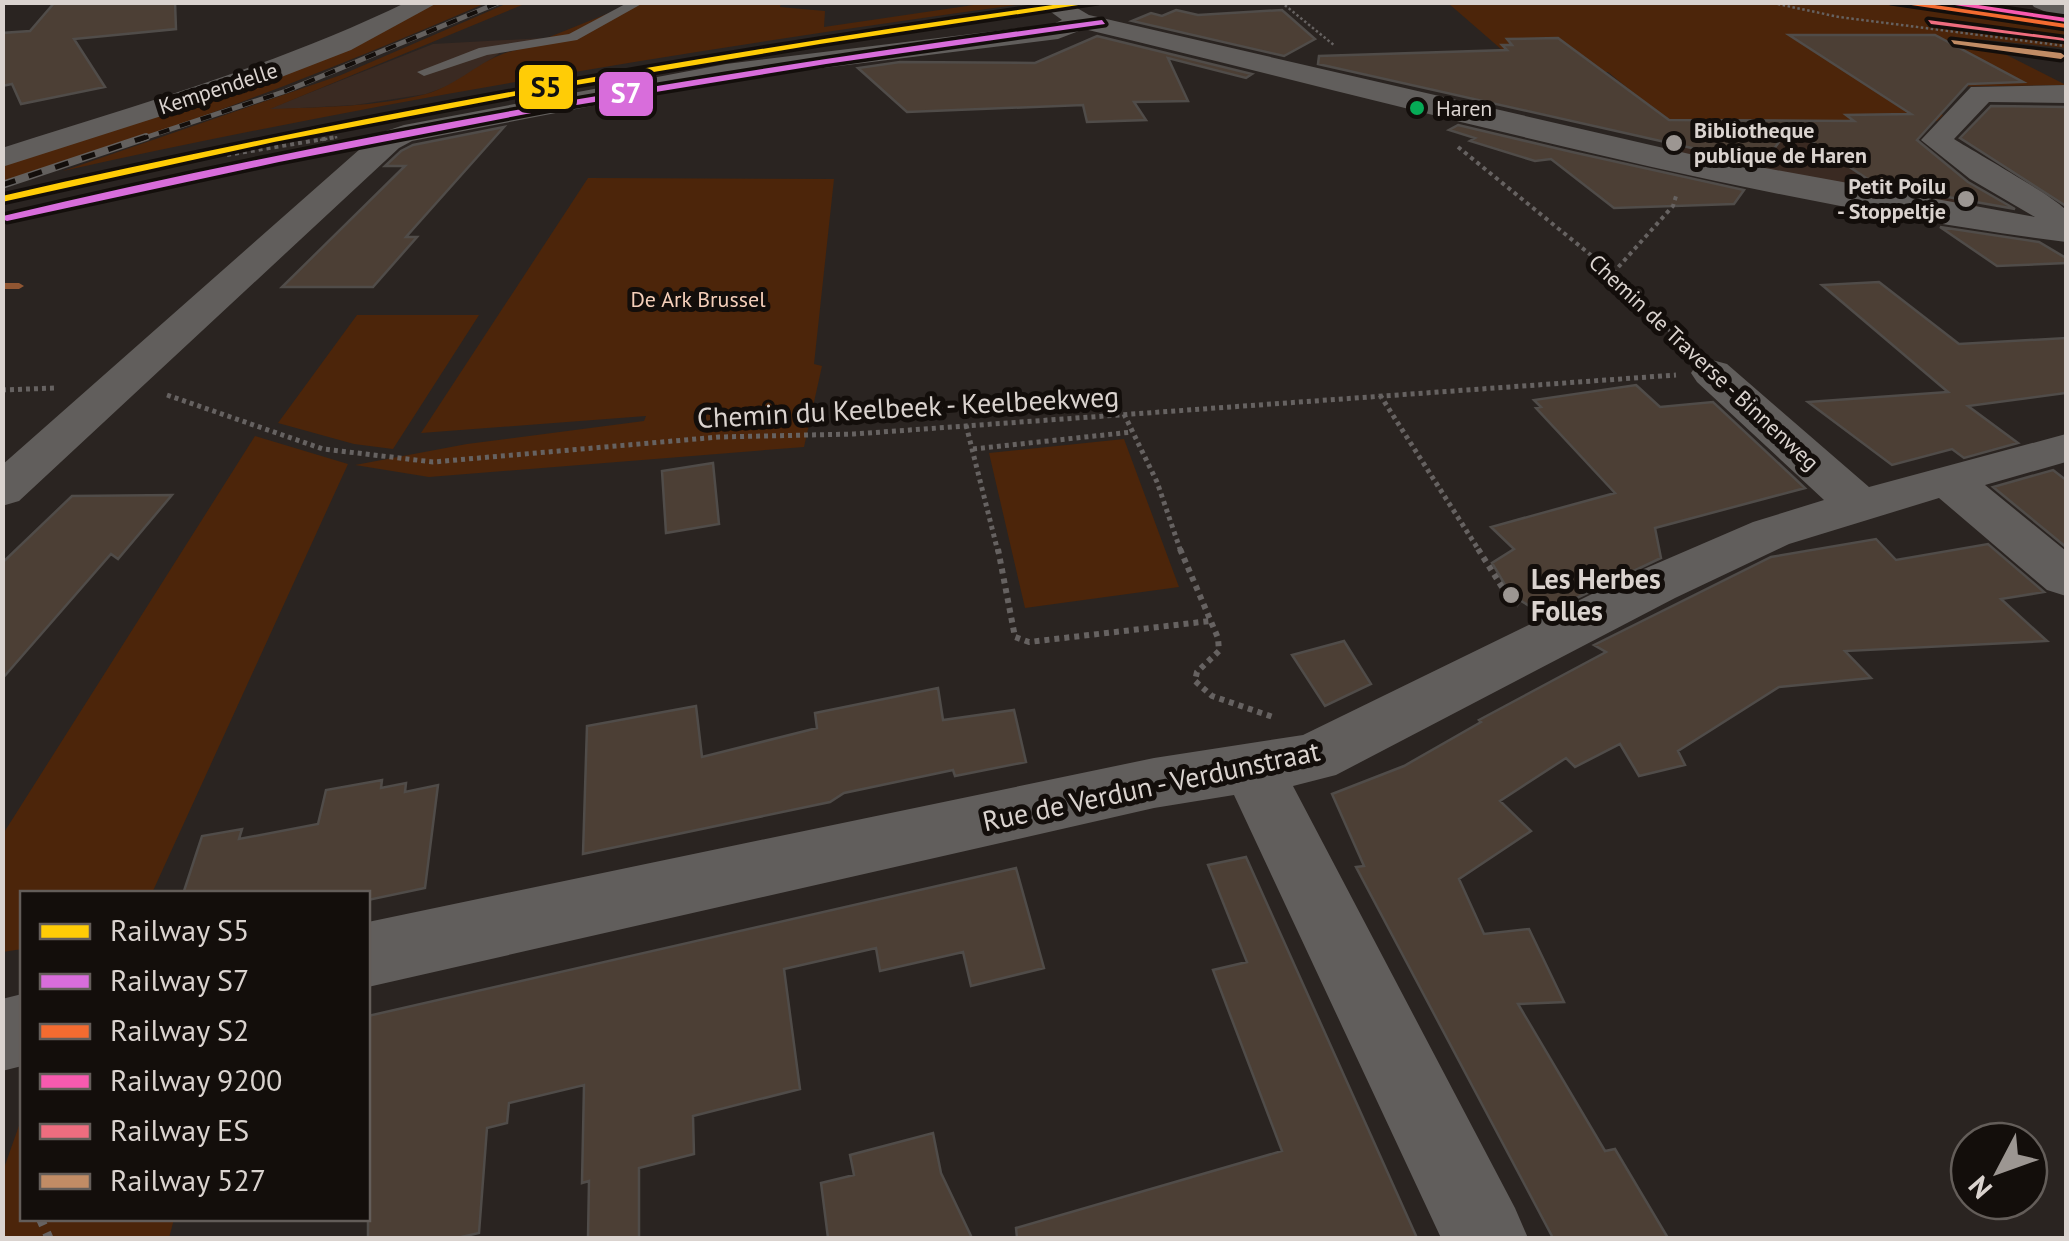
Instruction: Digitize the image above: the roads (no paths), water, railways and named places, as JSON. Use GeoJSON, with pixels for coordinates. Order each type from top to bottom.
{"type":"FeatureCollection","features":[{"type":"Feature","properties":{"kind":"street","name":"Kempendelle"},"geometry":{"type":"LineString","coordinates":[[2,158],[260,75],[342,44],[426,2]]}},
{"type":"Feature","properties":{"kind":"street"},"geometry":{"type":"LineString","coordinates":[[1050,2],[1078,20],[1662,160],[1901,206],[2064,231]]}},
{"type":"Feature","properties":{"kind":"street"},"geometry":{"type":"LineString","coordinates":[[1008,50],[1078,20]]}},
{"type":"Feature","properties":{"kind":"street"},"geometry":{"type":"LineString","coordinates":[[2,491],[388,141],[404,134],[726,72],[1008,50],[1131,32]]}},
{"type":"Feature","properties":{"kind":"street"},"geometry":{"type":"LineString","coordinates":[[1125,61],[1219,61],[1231,55]]}},
{"type":"Feature","properties":{"kind":"street"},"geometry":{"type":"LineString","coordinates":[[2064,231],[2047,207],[1982,172],[1936,140],[1981,94],[2066,94]]}},
{"type":"Feature","properties":{"kind":"street","name":"Chemin de Traverse - Binnenweg"},"geometry":{"type":"LineString","coordinates":[[1712,373],[1836,486],[1862,504]]}},
{"type":"Feature","properties":{"kind":"street","name":"Rue de Verdun - Verdunstraat"},"geometry":{"type":"LineString","coordinates":[[370,955],[1137,787],[1265,744],[1314,758],[1656,585],[1771,533],[2066,448]]}},
{"type":"Feature","properties":{"kind":"street"},"geometry":{"type":"LineString","coordinates":[[1944,481],[1976,500],[2066,578]]}},
{"type":"Feature","properties":{"kind":"street"},"geometry":{"type":"LineString","coordinates":[[1265,744],[1485,1238]]}},
{"type":"Feature","properties":{"kind":"lane"},"geometry":{"type":"LineString","coordinates":[[424,72],[484,51],[572,36],[639,2]]}},
{"type":"Feature","properties":{"kind":"waterway"},"geometry":{"type":"LineString","coordinates":[[2,286],[19,286]]}},
{"type":"Feature","properties":{"kind":"railway"},"geometry":{"type":"LineString","coordinates":[[138,140],[286,91],[500,2]]}},
{"type":"Feature","properties":{"kind":"railway"},"geometry":{"type":"LineString","coordinates":[[2,185],[146,137]]}},
{"type":"Feature","properties":{"kind":"rail line","name":"S5"},"geometry":{"type":"LineString","coordinates":[[2,199],[274,139],[546,87],[820,41],[1095,2]]}},
{"type":"Feature","properties":{"kind":"rail line","name":"S2"},"geometry":{"type":"LineString","coordinates":[[1894,2],[2066,26]]}},
{"type":"Feature","properties":{"kind":"rail line","name":"9200"},"geometry":{"type":"LineString","coordinates":[[1938,2],[2066,20]]}},
{"type":"Feature","properties":{"kind":"rail line","name":"S7"},"geometry":{"type":"LineString","coordinates":[[7,218],[279,159],[552,106],[826,61],[1102,22]]}},
{"type":"Feature","properties":{"kind":"rail line","name":"ES"},"geometry":{"type":"LineString","coordinates":[[1931,22],[2063,40]]}},
{"type":"Feature","properties":{"kind":"rail line","name":"527"},"geometry":{"type":"LineString","coordinates":[[1954,42],[2061,56]]}},
{"type":"Feature","properties":{"kind":"place","name":"Haren"},"geometry":{"type":"Point","coordinates":[1417,108]}},
{"type":"Feature","properties":{"kind":"place","name":"Bibliotheque publique de Haren"},"geometry":{"type":"Point","coordinates":[1674,143]}},
{"type":"Feature","properties":{"kind":"place","name":"Petit Poilu - Stoppeltje"},"geometry":{"type":"Point","coordinates":[1966,199]}},
{"type":"Feature","properties":{"kind":"place","name":"Les Herbes Folles"},"geometry":{"type":"Point","coordinates":[1511,595]}},
{"type":"Feature","properties":{"kind":"park label","name":"De Ark Brussel"},"geometry":{"type":"Point","coordinates":[698,299]}}]}
